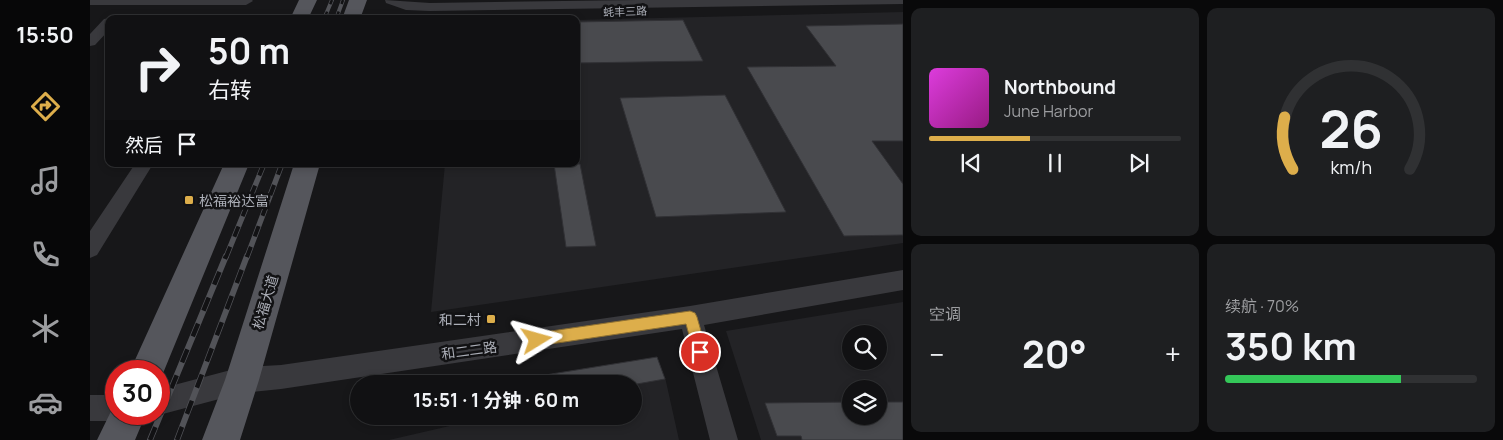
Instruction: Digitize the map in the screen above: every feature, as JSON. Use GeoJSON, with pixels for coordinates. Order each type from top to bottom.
{"type":"FeatureCollection","features":[{"type":"Feature","properties":{"kind":"main road"},"geometry":{"type":"LineString","coordinates":[[301,15],[308,0]]}},
{"type":"Feature","properties":{"kind":"main road"},"geometry":{"type":"LineString","coordinates":[[352,15],[358,0]]}},
{"type":"Feature","properties":{"kind":"main road"},"geometry":{"type":"LineString","coordinates":[[152,360],[235,167]]}},
{"type":"Feature","properties":{"kind":"main road","name":"松福大道"},"geometry":{"type":"LineString","coordinates":[[221,440],[242,380],[306,167]]}},
{"type":"Feature","properties":{"kind":"main road"},"geometry":{"type":"LineString","coordinates":[[116,440],[123,425]]}},
{"type":"Feature","properties":{"kind":"street"},"geometry":{"type":"LineString","coordinates":[[90,1],[247,0]]}},
{"type":"Feature","properties":{"kind":"street"},"geometry":{"type":"LineString","coordinates":[[239,13],[247,0]]}},
{"type":"Feature","properties":{"kind":"street","name":"蚝丰三路"},"geometry":{"type":"LineString","coordinates":[[391,0],[406,6],[430,7],[903,0]]}},
{"type":"Feature","properties":{"kind":"street"},"geometry":{"type":"LineString","coordinates":[[116,15],[128,1]]}},
{"type":"Feature","properties":{"kind":"street","name":"蚝丰三路"},"geometry":{"type":"LineString","coordinates":[[482,15],[903,4]]}},
{"type":"Feature","properties":{"kind":"street"},"geometry":{"type":"LineString","coordinates":[[90,42],[105,26]]}},
{"type":"Feature","properties":{"kind":"street"},"geometry":{"type":"LineString","coordinates":[[90,249],[142,167]]}},
{"type":"Feature","properties":{"kind":"street","name":"和二二路"},"geometry":{"type":"LineString","coordinates":[[170,399],[242,380],[289,376],[690,317],[903,280]]}},
{"type":"Feature","properties":{"kind":"street"},"geometry":{"type":"LineString","coordinates":[[690,317],[724,440]]}},
{"type":"Feature","properties":{"kind":"street"},"geometry":{"type":"LineString","coordinates":[[90,408],[105,408]]}},
{"type":"Feature","properties":{"kind":"shaded area"},"geometry":{"type":"Polygon","coordinates":[[[903,12],[903,243],[431,312],[445,167],[580,167],[580,20],[903,12]]]}},
{"type":"Feature","properties":{"kind":"shaded area"},"geometry":{"type":"Polygon","coordinates":[[[903,302],[903,440],[761,440],[726,331],[903,302]]]}},
{"type":"Feature","properties":{"kind":"shaded area"},"geometry":{"type":"Polygon","coordinates":[[[665,377],[679,440],[389,440],[454,425],[642,425],[642,382],[665,377]]]}},
{"type":"Feature","properties":{"kind":"building"},"geometry":{"type":"Polygon","coordinates":[[[683,20],[703,61],[580,63],[580,22],[683,20]]]}},
{"type":"Feature","properties":{"kind":"building"},"geometry":{"type":"Polygon","coordinates":[[[903,24],[903,141],[872,141],[903,184],[903,235],[844,236],[747,67],[836,66],[806,26],[903,24]]]}},
{"type":"Feature","properties":{"kind":"building"},"geometry":{"type":"Polygon","coordinates":[[[725,95],[786,212],[656,217],[620,98],[725,95]]]}},
{"type":"Feature","properties":{"kind":"building"},"geometry":{"type":"Polygon","coordinates":[[[580,164],[596,246],[566,247],[554,167],[580,167],[580,164]]]}},
{"type":"Feature","properties":{"kind":"building"},"geometry":{"type":"Polygon","coordinates":[[[657,357],[665,379],[642,383],[642,375],[545,375],[657,357]]]}},
{"type":"Feature","properties":{"kind":"building"},"geometry":{"type":"Polygon","coordinates":[[[842,402],[842,425],[887,425],[887,402],[903,402],[903,440],[802,440],[801,436],[777,436],[765,403],[842,402]]]}},
{"type":"Feature","properties":{"kind":"railway"},"geometry":{"type":"LineString","coordinates":[[326,15],[332,0]]}},
{"type":"Feature","properties":{"kind":"railway"},"geometry":{"type":"LineString","coordinates":[[337,15],[343,0]]}},
{"type":"Feature","properties":{"kind":"railway"},"geometry":{"type":"LineString","coordinates":[[226,257],[263,167]]}},
{"type":"Feature","properties":{"kind":"railway"},"geometry":{"type":"LineString","coordinates":[[247,257],[281,167]]}},
{"type":"Feature","properties":{"kind":"railway"},"geometry":{"type":"LineString","coordinates":[[150,440],[226,256]]}},
{"type":"Feature","properties":{"kind":"railway"},"geometry":{"type":"LineString","coordinates":[[177,440],[247,256]]}},
{"type":"Feature","properties":{"kind":"place","name":"松福裕达富"},"geometry":{"type":"Point","coordinates":[189,200]}},
{"type":"Feature","properties":{"kind":"place","name":"和二村"},"geometry":{"type":"Point","coordinates":[491,319]}},
{"type":"Feature","properties":{"kind":"route"},"geometry":{"type":"LineString","coordinates":[[537,340],[690,317],[700,352]]}}]}
